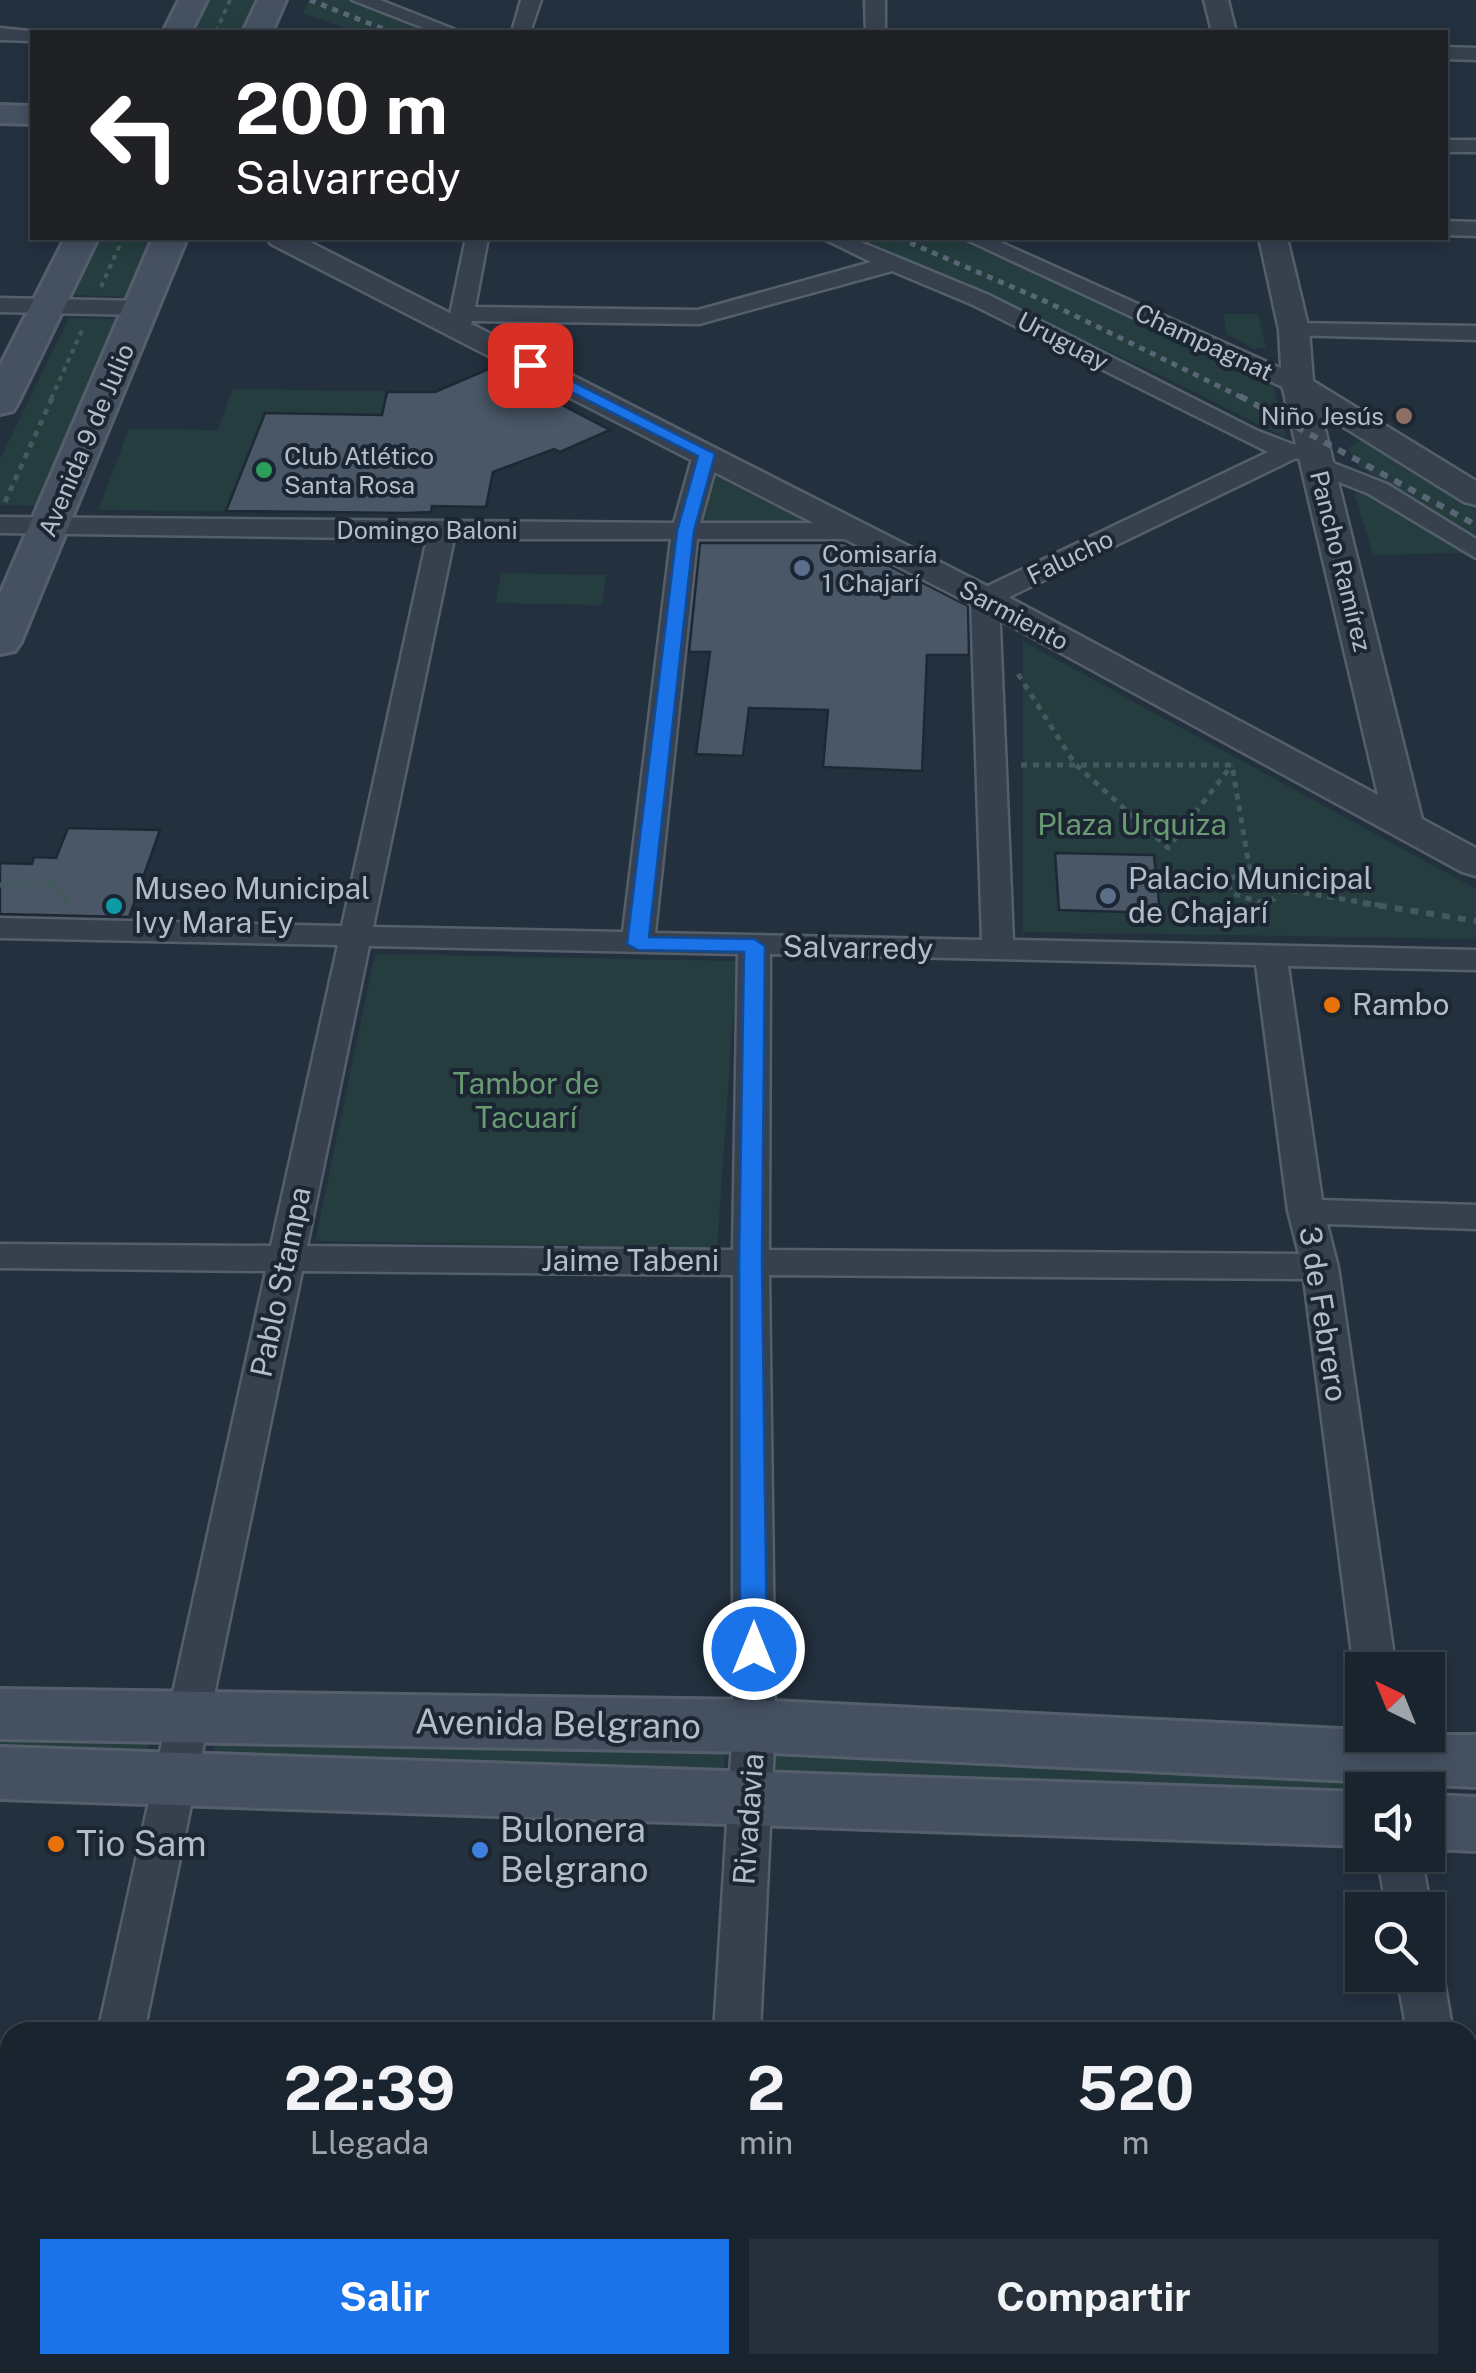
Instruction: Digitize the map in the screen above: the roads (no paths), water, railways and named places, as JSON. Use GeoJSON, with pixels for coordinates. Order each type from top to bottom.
{"type":"FeatureCollection","features":[{"type":"Feature","properties":{"kind":"main road"},"geometry":{"type":"LineString","coordinates":[[178,30],[192,0]]}},
{"type":"Feature","properties":{"kind":"main road"},"geometry":{"type":"LineString","coordinates":[[259,30],[272,0]]}},
{"type":"Feature","properties":{"kind":"main road"},"geometry":{"type":"LineString","coordinates":[[0,114],[30,115]]}},
{"type":"Feature","properties":{"kind":"main road"},"geometry":{"type":"LineString","coordinates":[[0,134],[30,134]]}},
{"type":"Feature","properties":{"kind":"main road"},"geometry":{"type":"LineString","coordinates":[[0,402],[80,240]]}},
{"type":"Feature","properties":{"kind":"main road","name":"Avenida 9 de Julio"},"geometry":{"type":"LineString","coordinates":[[0,642],[169,240]]}},
{"type":"Feature","properties":{"kind":"main road","name":"Avenida Belgrano"},"geometry":{"type":"LineString","coordinates":[[0,1714],[183,1749],[749,1797],[1345,1818]]}},
{"type":"Feature","properties":{"kind":"main road","name":"Avenida Belgrano"},"geometry":{"type":"LineString","coordinates":[[0,1774],[183,1749],[754,1726],[1387,1761],[1476,1761]]}},
{"type":"Feature","properties":{"kind":"main road"},"geometry":{"type":"LineString","coordinates":[[1445,1823],[1476,1824]]}},
{"type":"Feature","properties":{"kind":"street"},"geometry":{"type":"LineString","coordinates":[[362,0],[445,30]]}},
{"type":"Feature","properties":{"kind":"street"},"geometry":{"type":"LineString","coordinates":[[522,30],[530,0]]}},
{"type":"Feature","properties":{"kind":"street"},"geometry":{"type":"LineString","coordinates":[[876,0],[876,30]]}},
{"type":"Feature","properties":{"kind":"street"},"geometry":{"type":"LineString","coordinates":[[1216,0],[1224,30]]}},
{"type":"Feature","properties":{"kind":"street"},"geometry":{"type":"LineString","coordinates":[[0,34],[30,34]]}},
{"type":"Feature","properties":{"kind":"street"},"geometry":{"type":"LineString","coordinates":[[1448,53],[1476,54]]}},
{"type":"Feature","properties":{"kind":"street"},"geometry":{"type":"LineString","coordinates":[[1448,146],[1476,146]]}},
{"type":"Feature","properties":{"kind":"street"},"geometry":{"type":"LineString","coordinates":[[1448,228],[1476,229]]}},
{"type":"Feature","properties":{"kind":"street","name":"Sarmiento"},"geometry":{"type":"LineString","coordinates":[[285,240],[460,321],[854,531],[985,610],[1240,753],[1404,825],[1476,864]]}},
{"type":"Feature","properties":{"kind":"street"},"geometry":{"type":"LineString","coordinates":[[477,240],[460,321],[699,317],[894,263]]}},
{"type":"Feature","properties":{"kind":"street","name":"Uruguay"},"geometry":{"type":"LineString","coordinates":[[838,240],[981,300],[1248,435],[1307,456],[1378,489],[1476,550]]}},
{"type":"Feature","properties":{"kind":"street","name":"Champagnat"},"geometry":{"type":"LineString","coordinates":[[978,240],[1298,386],[1476,495]]}},
{"type":"Feature","properties":{"kind":"street","name":"Pancho Ramírez"},"geometry":{"type":"LineString","coordinates":[[1273,240],[1294,330],[1307,456],[1404,825]]}},
{"type":"Feature","properties":{"kind":"street"},"geometry":{"type":"LineString","coordinates":[[0,305],[142,308]]}},
{"type":"Feature","properties":{"kind":"street"},"geometry":{"type":"LineString","coordinates":[[1294,330],[1476,333]]}},
{"type":"Feature","properties":{"kind":"street"},"geometry":{"type":"LineString","coordinates":[[638,944],[686,531],[706,454]]}},
{"type":"Feature","properties":{"kind":"street","name":"Falucho"},"geometry":{"type":"LineString","coordinates":[[985,610],[1307,456]]}},
{"type":"Feature","properties":{"kind":"street","name":"Domingo Baloni"},"geometry":{"type":"LineString","coordinates":[[0,525],[854,531]]}},
{"type":"Feature","properties":{"kind":"street","name":"Pablo Stampa"},"geometry":{"type":"LineString","coordinates":[[123,2022],[442,531]]}},
{"type":"Feature","properties":{"kind":"street"},"geometry":{"type":"LineString","coordinates":[[985,610],[998,952]]}},
{"type":"Feature","properties":{"kind":"street","name":"Salvarredy"},"geometry":{"type":"LineString","coordinates":[[0,928],[1476,960]]}},
{"type":"Feature","properties":{"kind":"street","name":"Rivadavia"},"geometry":{"type":"LineString","coordinates":[[737,2022],[754,1726],[754,946]]}},
{"type":"Feature","properties":{"kind":"street","name":"3 de Febrero"},"geometry":{"type":"LineString","coordinates":[[1271,958],[1306,1211],[1320,1267],[1373,1652]]}},
{"type":"Feature","properties":{"kind":"street"},"geometry":{"type":"LineString","coordinates":[[1306,1211],[1476,1217]]}},
{"type":"Feature","properties":{"kind":"street","name":"Jaime Tabeni"},"geometry":{"type":"LineString","coordinates":[[0,1256],[1320,1267]]}},
{"type":"Feature","properties":{"kind":"street"},"geometry":{"type":"LineString","coordinates":[[1423,1992],[1428,2022]]}},
{"type":"Feature","properties":{"kind":"railway"},"geometry":{"type":"LineString","coordinates":[[310,0],[386,30]]}},
{"type":"Feature","properties":{"kind":"railway"},"geometry":{"type":"LineString","coordinates":[[904,240],[1047,302],[1245,399]]}},
{"type":"Feature","properties":{"kind":"railway"},"geometry":{"type":"LineString","coordinates":[[1240,396],[1476,525]]}},
{"type":"Feature","properties":{"kind":"place","name":"Niño Jesús"},"geometry":{"type":"Point","coordinates":[1404,416]}},
{"type":"Feature","properties":{"kind":"place","name":"Club Atlético Santa Rosa"},"geometry":{"type":"Point","coordinates":[264,470]}},
{"type":"Feature","properties":{"kind":"place","name":"Comisaría 1 Chajarí"},"geometry":{"type":"Point","coordinates":[802,568]}},
{"type":"Feature","properties":{"kind":"place","name":"Palacio Municipal de Chajarí"},"geometry":{"type":"Point","coordinates":[1108,896]}},
{"type":"Feature","properties":{"kind":"place","name":"Museo Municipal Ivy Mara Ey"},"geometry":{"type":"Point","coordinates":[114,906]}},
{"type":"Feature","properties":{"kind":"place","name":"Rambo"},"geometry":{"type":"Point","coordinates":[1332,1005]}},
{"type":"Feature","properties":{"kind":"place","name":"Tio Sam"},"geometry":{"type":"Point","coordinates":[56,1844]}},
{"type":"Feature","properties":{"kind":"place","name":"Bulonera Belgrano"},"geometry":{"type":"Point","coordinates":[480,1850]}},
{"type":"Feature","properties":{"kind":"park label","name":"Plaza Urquiza"},"geometry":{"type":"Point","coordinates":[1132,825]}},
{"type":"Feature","properties":{"kind":"park label","name":"Tambor de Tacuarí"},"geometry":{"type":"Point","coordinates":[526,1101]}}]}
